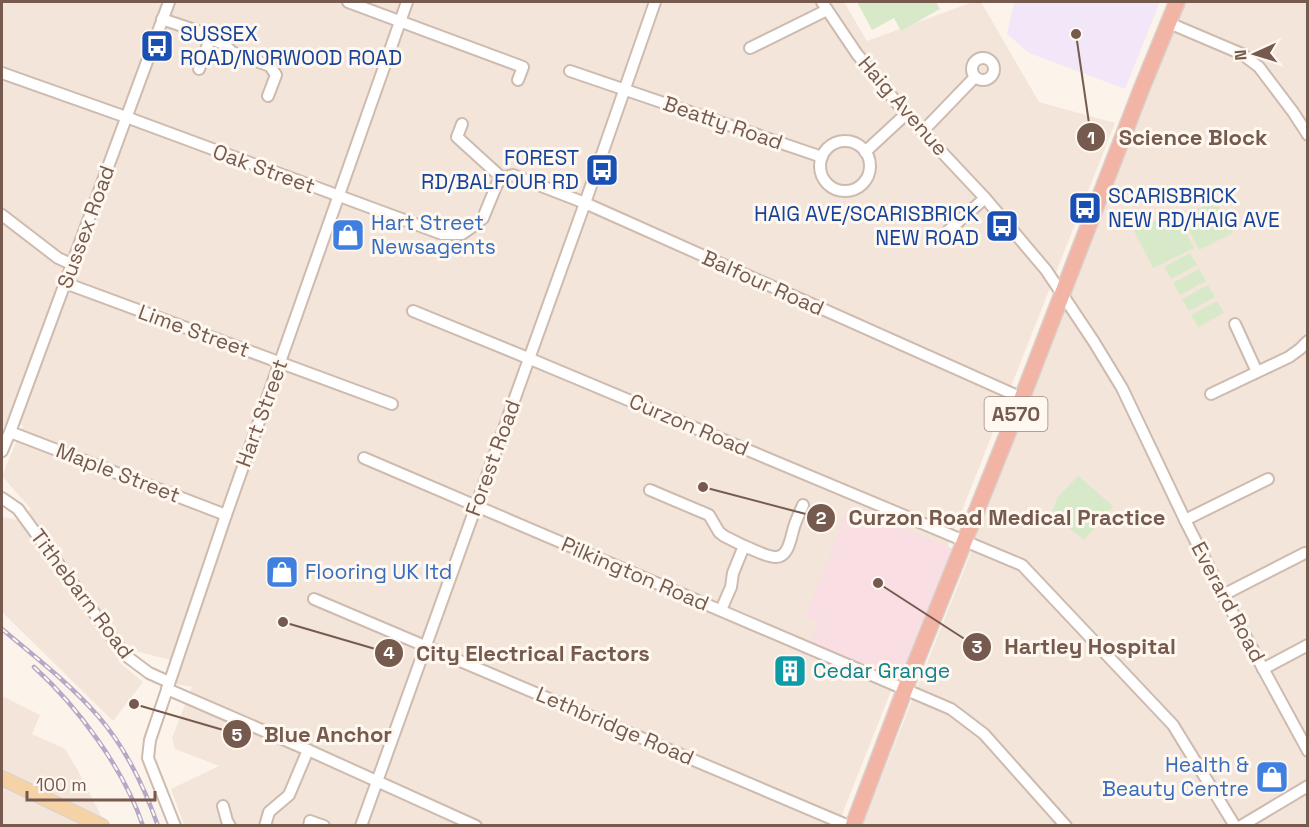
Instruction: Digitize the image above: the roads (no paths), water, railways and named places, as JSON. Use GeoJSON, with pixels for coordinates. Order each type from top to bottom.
{"type":"FeatureCollection","features":[{"type":"Feature","properties":{"kind":"highway","name":"A570"},"geometry":{"type":"LineString","coordinates":[[851,825],[1063,295],[1177,2]]}},
{"type":"Feature","properties":{"kind":"main road"},"geometry":{"type":"LineString","coordinates":[[2,778],[100,825]]}},
{"type":"Feature","properties":{"kind":"street","name":"Sussex Road"},"geometry":{"type":"LineString","coordinates":[[2,451],[168,2]]}},
{"type":"Feature","properties":{"kind":"street"},"geometry":{"type":"LineString","coordinates":[[348,2],[523,66],[518,80]]}},
{"type":"Feature","properties":{"kind":"street","name":"Hart Street"},"geometry":{"type":"LineString","coordinates":[[175,825],[148,758],[150,740],[226,515],[407,2]]}},
{"type":"Feature","properties":{"kind":"street","name":"Forest Road"},"geometry":{"type":"LineString","coordinates":[[361,825],[655,2]]}},
{"type":"Feature","properties":{"kind":"street","name":"Haig Avenue"},"geometry":{"type":"LineString","coordinates":[[750,48],[825,6],[857,54],[906,114],[985,198],[1043,267],[1063,295]]}},
{"type":"Feature","properties":{"kind":"street"},"geometry":{"type":"LineString","coordinates":[[162,19],[206,34],[210,39],[224,44],[232,51],[270,66],[276,75],[268,96]]}},
{"type":"Feature","properties":{"kind":"street"},"geometry":{"type":"LineString","coordinates":[[1169,23],[1242,54],[1259,67],[1308,135]]}},
{"type":"Feature","properties":{"kind":"street"},"geometry":{"type":"LineString","coordinates":[[224,44],[232,31]]}},
{"type":"Feature","properties":{"kind":"street"},"geometry":{"type":"LineString","coordinates":[[199,69],[210,39]]}},
{"type":"Feature","properties":{"kind":"street"},"geometry":{"type":"LineString","coordinates":[[570,71],[624,90]]}},
{"type":"Feature","properties":{"kind":"street","name":"Oak Street"},"geometry":{"type":"LineString","coordinates":[[2,74],[126,117],[442,234],[462,234],[483,218],[497,184],[502,178]]}},
{"type":"Feature","properties":{"kind":"street"},"geometry":{"type":"LineString","coordinates":[[923,131],[975,76]]}},
{"type":"Feature","properties":{"kind":"street","name":"Beatty Road"},"geometry":{"type":"LineString","coordinates":[[624,90],[822,157]]}},
{"type":"Feature","properties":{"kind":"street"},"geometry":{"type":"LineString","coordinates":[[865,152],[906,114]]}},
{"type":"Feature","properties":{"kind":"street"},"geometry":{"type":"LineString","coordinates":[[462,124],[457,137],[502,178]]}},
{"type":"Feature","properties":{"kind":"street"},"geometry":{"type":"LineString","coordinates":[[846,141],[860,146],[865,152],[870,168],[868,176],[856,189],[839,191],[825,181],[820,165],[822,157],[831,145],[846,141]]}},
{"type":"Feature","properties":{"kind":"street","name":"Balfour Road"},"geometry":{"type":"LineString","coordinates":[[502,178],[513,175],[585,203],[1022,398]]}},
{"type":"Feature","properties":{"kind":"street"},"geometry":{"type":"LineString","coordinates":[[939,239],[985,198]]}},
{"type":"Feature","properties":{"kind":"street"},"geometry":{"type":"LineString","coordinates":[[2,215],[58,258],[71,264]]}},
{"type":"Feature","properties":{"kind":"street","name":"Lime Street"},"geometry":{"type":"LineString","coordinates":[[65,283],[392,404]]}},
{"type":"Feature","properties":{"kind":"street","name":"Everard Road"},"geometry":{"type":"LineString","coordinates":[[1063,295],[1122,388],[1223,595],[1308,751]]}},
{"type":"Feature","properties":{"kind":"street","name":"Curzon Road"},"geometry":{"type":"LineString","coordinates":[[413,311],[1022,565],[1173,725],[1235,825]]}},
{"type":"Feature","properties":{"kind":"street"},"geometry":{"type":"LineString","coordinates":[[1235,324],[1257,372]]}},
{"type":"Feature","properties":{"kind":"street"},"geometry":{"type":"LineString","coordinates":[[1211,394],[1289,357],[1308,341]]}},
{"type":"Feature","properties":{"kind":"street","name":"Maple Street"},"geometry":{"type":"LineString","coordinates":[[10,432],[226,515]]}},
{"type":"Feature","properties":{"kind":"street","name":"Pilkington Road"},"geometry":{"type":"LineString","coordinates":[[364,458],[951,709],[984,734],[1066,825]]}},
{"type":"Feature","properties":{"kind":"street"},"geometry":{"type":"LineString","coordinates":[[1185,520],[1268,479]]}},
{"type":"Feature","properties":{"kind":"street"},"geometry":{"type":"LineString","coordinates":[[650,490],[709,515],[724,537],[775,557],[786,552],[803,505]]}},
{"type":"Feature","properties":{"kind":"street","name":"Tithebarn Road"},"geometry":{"type":"LineString","coordinates":[[2,498],[18,509],[125,656],[149,673],[168,685],[476,825]]}},
{"type":"Feature","properties":{"kind":"street"},"geometry":{"type":"LineString","coordinates":[[721,610],[744,546]]}},
{"type":"Feature","properties":{"kind":"street"},"geometry":{"type":"LineString","coordinates":[[1223,595],[1305,553]]}},
{"type":"Feature","properties":{"kind":"street","name":"Lethbridge Road"},"geometry":{"type":"LineString","coordinates":[[314,599],[851,825]]}},
{"type":"Feature","properties":{"kind":"street"},"geometry":{"type":"LineString","coordinates":[[1263,669],[1308,645]]}},
{"type":"Feature","properties":{"kind":"street"},"geometry":{"type":"LineString","coordinates":[[265,825],[269,812],[290,795],[308,750]]}},
{"type":"Feature","properties":{"kind":"street"},"geometry":{"type":"LineString","coordinates":[[1241,825],[1308,786]]}},
{"type":"Feature","properties":{"kind":"street"},"geometry":{"type":"LineString","coordinates":[[215,825],[229,823],[223,806]]}},
{"type":"Feature","properties":{"kind":"street"},"geometry":{"type":"LineString","coordinates":[[309,825],[310,821],[324,825]]}},
{"type":"Feature","properties":{"kind":"railway"},"geometry":{"type":"LineString","coordinates":[[2,629],[75,692],[108,728],[133,768],[158,826]]}},
{"type":"Feature","properties":{"kind":"railway"},"geometry":{"type":"LineString","coordinates":[[34,667],[67,701],[98,740],[135,804],[143,826]]}},
{"type":"Feature","properties":{"kind":"place","name":"Science Block"},"geometry":{"type":"Point","coordinates":[1076,34]}},
{"type":"Feature","properties":{"kind":"place","name":"SUSSEX ROAD/NORWOOD ROAD"},"geometry":{"type":"Point","coordinates":[157,46]}},
{"type":"Feature","properties":{"kind":"place","name":"FOREST RD/BALFOUR RD"},"geometry":{"type":"Point","coordinates":[602,170]}},
{"type":"Feature","properties":{"kind":"place","name":"SCARISBRICK NEW RD/HAIG AVE"},"geometry":{"type":"Point","coordinates":[1085,208]}},
{"type":"Feature","properties":{"kind":"place","name":"HAIG AVE/SCARISBRICK NEW ROAD"},"geometry":{"type":"Point","coordinates":[1002,226]}},
{"type":"Feature","properties":{"kind":"place","name":"Hart Street Newsagents"},"geometry":{"type":"Point","coordinates":[348,235]}},
{"type":"Feature","properties":{"kind":"place","name":"Curzon Road Medical Practice"},"geometry":{"type":"Point","coordinates":[703,487]}},
{"type":"Feature","properties":{"kind":"place","name":"Flooring UK ltd"},"geometry":{"type":"Point","coordinates":[282,572]}},
{"type":"Feature","properties":{"kind":"place","name":"Hartley Hospital"},"geometry":{"type":"Point","coordinates":[878,583]}},
{"type":"Feature","properties":{"kind":"place","name":"City Electrical Factors"},"geometry":{"type":"Point","coordinates":[283,622]}},
{"type":"Feature","properties":{"kind":"place","name":"Cedar Grange"},"geometry":{"type":"Point","coordinates":[790,671]}},
{"type":"Feature","properties":{"kind":"place","name":"Blue Anchor"},"geometry":{"type":"Point","coordinates":[134,704]}},
{"type":"Feature","properties":{"kind":"place","name":"Health & Beauty Centre"},"geometry":{"type":"Point","coordinates":[1272,777]}}]}
